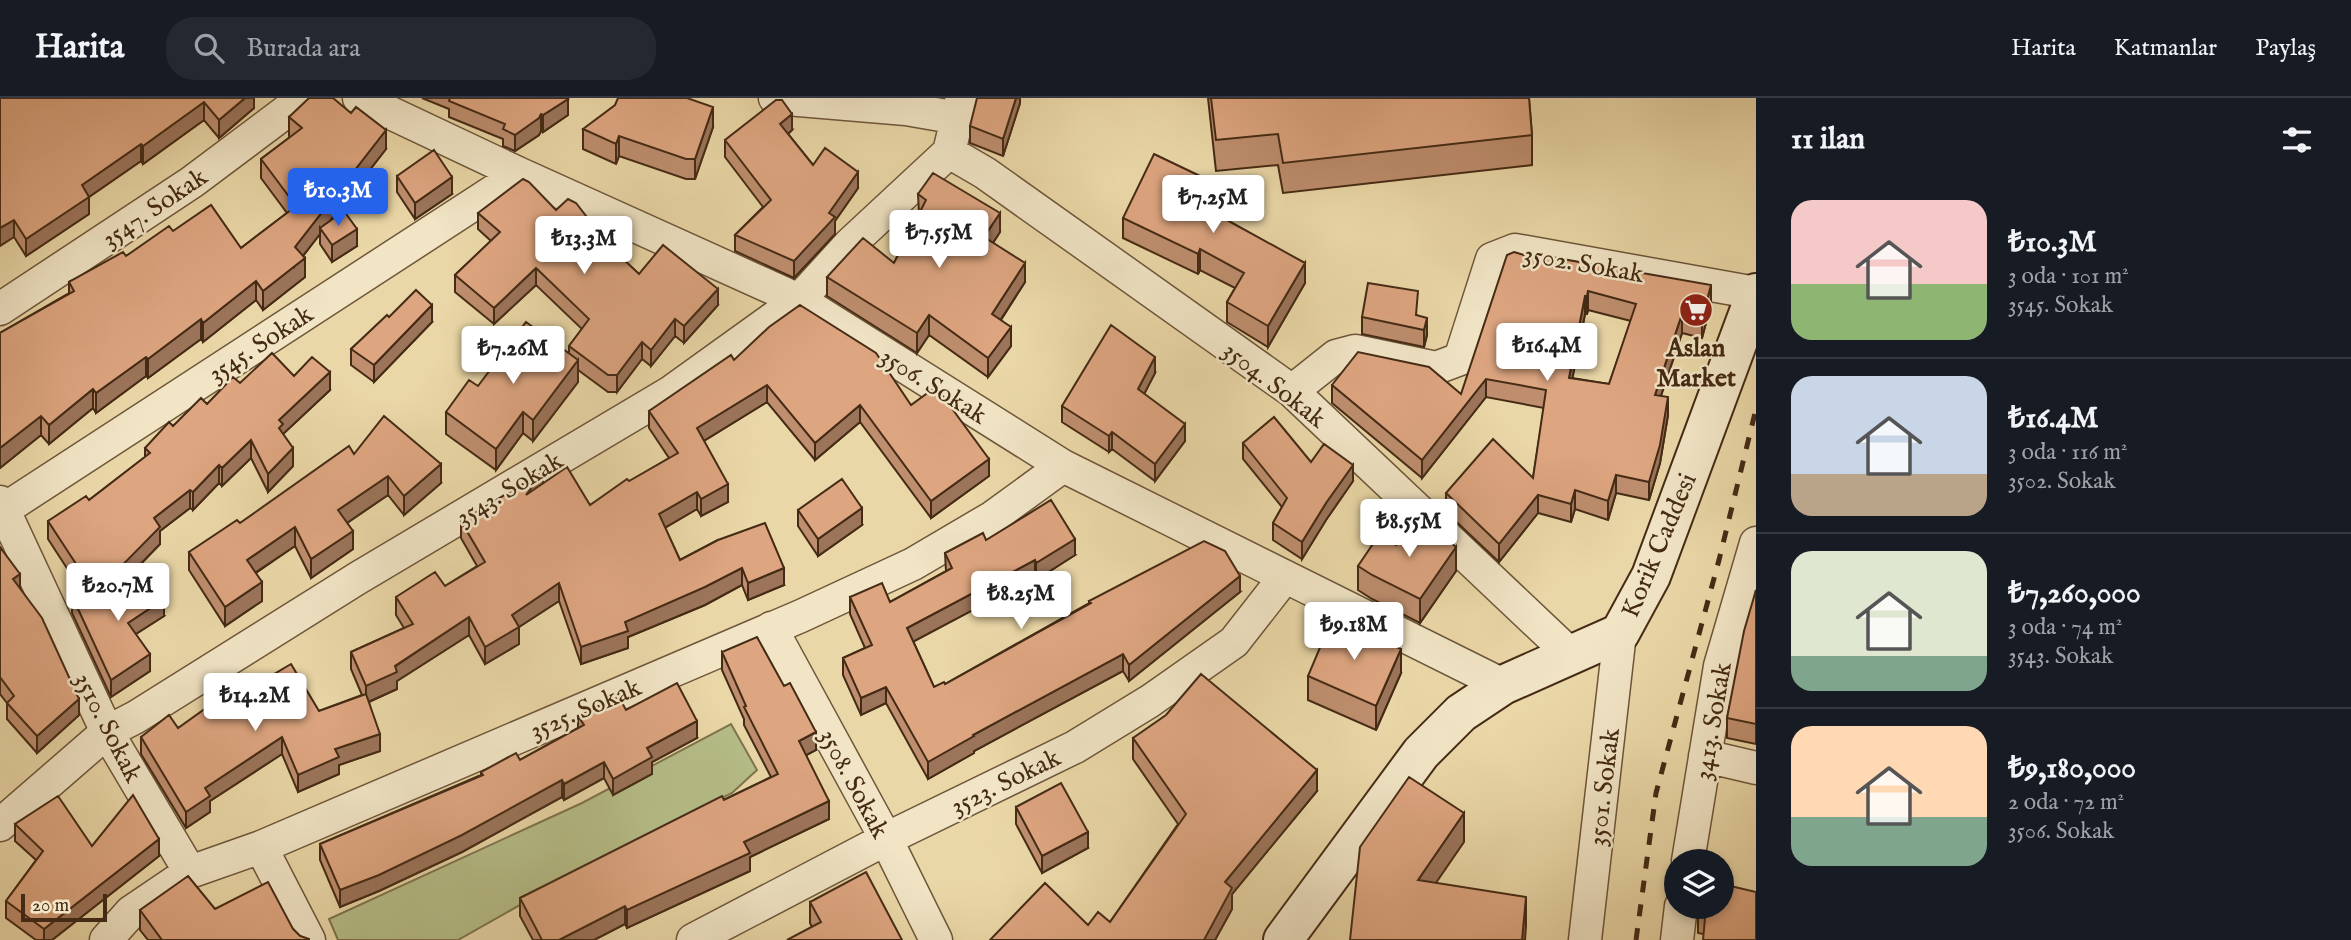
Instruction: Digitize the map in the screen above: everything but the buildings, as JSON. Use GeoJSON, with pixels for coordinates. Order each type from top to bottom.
{"type":"FeatureCollection","features":[{"type":"Feature","properties":{"kind":"main road","name":"Korik Caddesi"},"geometry":{"type":"LineString","coordinates":[[1283,940],[1306,924],[1421,753],[1461,713],[1503,685],[1620,633],[1651,576],[1756,293]]}},
{"type":"Feature","properties":{"kind":"street","name":"3547. Sokak"},"geometry":{"type":"LineString","coordinates":[[0,310],[192,182],[304,98]]}},
{"type":"Feature","properties":{"kind":"street","name":"3506. Sokak"},"geometry":{"type":"LineString","coordinates":[[359,98],[799,300],[1063,466],[1503,685]]}},
{"type":"Feature","properties":{"kind":"street"},"geometry":{"type":"LineString","coordinates":[[775,98],[906,109],[960,108],[949,152]]}},
{"type":"Feature","properties":{"kind":"street","name":"3543. Sokak"},"geometry":{"type":"LineString","coordinates":[[0,825],[107,732],[136,717],[358,578],[671,392],[799,300],[850,244],[949,152]]}},
{"type":"Feature","properties":{"kind":"street","name":"3504. Sokak"},"geometry":{"type":"LineString","coordinates":[[949,152],[985,173],[1292,391],[1572,655]]}},
{"type":"Feature","properties":{"kind":"street","name":"3545. Sokak"},"geometry":{"type":"LineString","coordinates":[[2,508],[520,174]]}},
{"type":"Feature","properties":{"kind":"street","name":"3502. Sokak"},"geometry":{"type":"LineString","coordinates":[[1292,391],[1336,356],[1355,351],[1436,368],[1460,359],[1492,259],[1515,250],[1756,293]]}},
{"type":"Feature","properties":{"kind":"street","name":"3525. Sokak"},"geometry":{"type":"LineString","coordinates":[[106,940],[131,912],[190,872],[261,847],[771,628],[913,564],[993,517],[1063,466]]}},
{"type":"Feature","properties":{"kind":"street","name":"3510. Sokak"},"geometry":{"type":"LineString","coordinates":[[2,508],[107,732],[190,872]]}},
{"type":"Feature","properties":{"kind":"street","name":"3413. Sokak"},"geometry":{"type":"LineString","coordinates":[[1690,849],[1720,666],[1756,543]]}},
{"type":"Feature","properties":{"kind":"street","name":"3523. Sokak"},"geometry":{"type":"LineString","coordinates":[[694,940],[886,839],[1075,747],[1150,701],[1234,642],[1284,578]]}},
{"type":"Feature","properties":{"kind":"street","name":"3508. Sokak"},"geometry":{"type":"LineString","coordinates":[[771,628],[886,839],[936,940]]}},
{"type":"Feature","properties":{"kind":"street","name":"3501. Sokak"},"geometry":{"type":"LineString","coordinates":[[1585,940],[1620,633]]}},
{"type":"Feature","properties":{"kind":"street"},"geometry":{"type":"LineString","coordinates":[[1705,756],[1756,768]]}},
{"type":"Feature","properties":{"kind":"street"},"geometry":{"type":"LineString","coordinates":[[261,847],[309,940]]}},
{"type":"Feature","properties":{"kind":"street"},"geometry":{"type":"LineString","coordinates":[[1677,940],[1680,919]]}},
{"type":"Feature","properties":{"kind":"green space"},"geometry":{"type":"Polygon","coordinates":[[[731,724],[757,770],[732,793],[619,849],[458,940],[338,940],[329,919],[582,803],[731,724]]]}},
{"type":"Feature","properties":{"kind":"railway"},"geometry":{"type":"LineString","coordinates":[[1636,940],[1656,793],[1719,560],[1756,409]]}},
{"type":"Feature","properties":{"kind":"place","name":"Aslan Market"},"geometry":{"type":"Point","coordinates":[1696,310]}}]}
